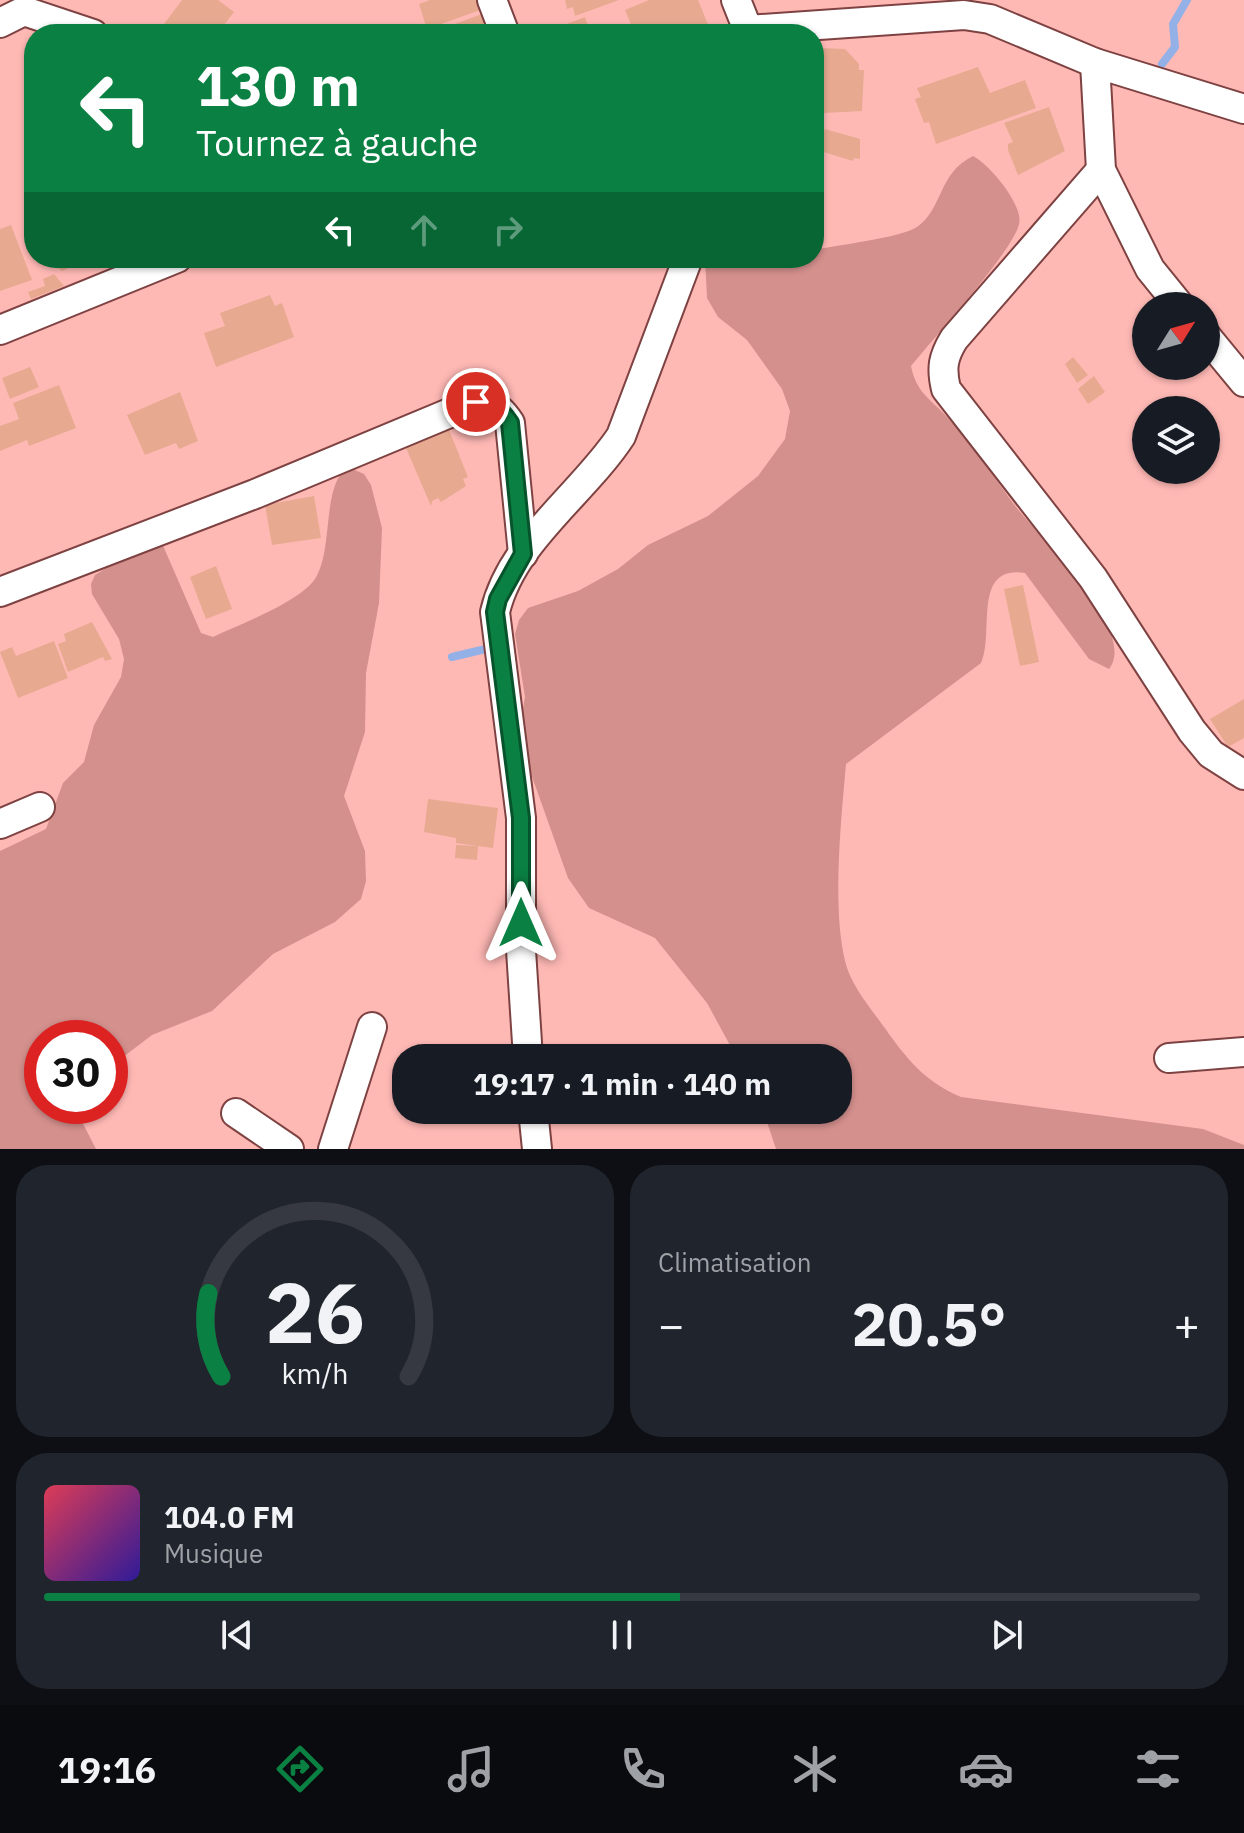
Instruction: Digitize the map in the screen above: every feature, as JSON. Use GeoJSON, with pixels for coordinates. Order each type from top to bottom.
{"type":"FeatureCollection","features":[{"type":"Feature","properties":{"kind":"street"},"geometry":{"type":"LineString","coordinates":[[492,0],[501,24]]}},
{"type":"Feature","properties":{"kind":"street"},"geometry":{"type":"LineString","coordinates":[[736,0],[743,24]]}},
{"type":"Feature","properties":{"kind":"street"},"geometry":{"type":"LineString","coordinates":[[0,23],[24,11],[63,24]]}},
{"type":"Feature","properties":{"kind":"street"},"geometry":{"type":"LineString","coordinates":[[824,26],[964,15],[990,19],[1095,63],[1244,109]]}},
{"type":"Feature","properties":{"kind":"street"},"geometry":{"type":"LineString","coordinates":[[1095,63],[1101,170],[1150,269],[1169,292]]}},
{"type":"Feature","properties":{"kind":"street"},"geometry":{"type":"LineString","coordinates":[[1101,170],[954,339],[945,354],[941,370],[946,389],[1093,578],[1192,731],[1211,754],[1244,775]]}},
{"type":"Feature","properties":{"kind":"street"},"geometry":{"type":"LineString","coordinates":[[0,330],[152,268]]}},
{"type":"Feature","properties":{"kind":"street"},"geometry":{"type":"LineString","coordinates":[[527,1044],[521,950],[521,818],[495,612],[498,599],[523,554],[607,458],[621,436],[684,268]]}},
{"type":"Feature","properties":{"kind":"street"},"geometry":{"type":"LineString","coordinates":[[1220,353],[1244,382]]}},
{"type":"Feature","properties":{"kind":"street"},"geometry":{"type":"LineString","coordinates":[[0,592],[255,494],[476,402],[488,403],[502,412],[510,423],[523,554]]}},
{"type":"Feature","properties":{"kind":"street"},"geometry":{"type":"LineString","coordinates":[[0,824],[40,807]]}},
{"type":"Feature","properties":{"kind":"street"},"geometry":{"type":"LineString","coordinates":[[333,1149],[372,1027]]}},
{"type":"Feature","properties":{"kind":"street"},"geometry":{"type":"LineString","coordinates":[[1169,1058],[1244,1052]]}},
{"type":"Feature","properties":{"kind":"street"},"geometry":{"type":"LineString","coordinates":[[236,1113],[289,1149]]}},
{"type":"Feature","properties":{"kind":"street"},"geometry":{"type":"LineString","coordinates":[[534,1124],[537,1149]]}},
{"type":"Feature","properties":{"kind":"shaded area"},"geometry":{"type":"Polygon","coordinates":[[[973,156],[980,160],[1011,196],[1019,224],[988,274],[911,366],[913,375],[921,390],[958,429],[1016,507],[1082,584],[1099,608],[1115,652],[1109,669],[1089,659],[1025,573],[1008,573],[997,580],[988,604],[985,650],[981,663],[846,764],[838,890],[845,961],[858,990],[904,1054],[929,1079],[961,1097],[1203,1129],[1244,1145],[1244,1149],[776,1149],[768,1124],[852,1124],[852,1044],[729,1044],[707,1003],[655,938],[589,908],[568,878],[518,737],[525,697],[515,634],[519,620],[528,608],[578,591],[618,569],[648,545],[708,516],[758,476],[785,439],[790,411],[782,389],[747,340],[718,317],[707,298],[706,268],[824,268],[824,248],[883,238],[917,227],[932,211],[953,172],[973,156]]]}},
{"type":"Feature","properties":{"kind":"shaded area"},"geometry":{"type":"Polygon","coordinates":[[[348,467],[364,474],[371,485],[382,528],[379,603],[366,673],[365,732],[344,796],[365,851],[366,881],[361,899],[335,922],[273,954],[212,1011],[152,1035],[128,1053],[128,1020],[24,1020],[24,1124],[83,1124],[96,1149],[0,1149],[0,851],[46,829],[63,783],[84,762],[94,725],[121,677],[124,659],[119,639],[92,594],[91,584],[95,575],[143,545],[161,541],[201,633],[213,637],[282,604],[315,579],[321,567],[334,488],[348,467]]]}},
{"type":"Feature","properties":{"kind":"building"},"geometry":{"type":"Polygon","coordinates":[[[182,0],[218,0],[234,12],[225,24],[164,24],[182,0]]]}},
{"type":"Feature","properties":{"kind":"building"},"geometry":{"type":"Polygon","coordinates":[[[430,0],[483,0],[486,8],[441,24],[425,24],[419,4],[430,0]]]}},
{"type":"Feature","properties":{"kind":"building"},"geometry":{"type":"Polygon","coordinates":[[[565,0],[619,0],[575,16],[573,7],[567,9],[565,0]]]}},
{"type":"Feature","properties":{"kind":"building"},"geometry":{"type":"Polygon","coordinates":[[[649,0],[698,0],[708,24],[631,24],[625,10],[649,0]]]}},
{"type":"Feature","properties":{"kind":"building"},"geometry":{"type":"Polygon","coordinates":[[[487,12],[492,24],[455,24],[487,12]]]}},
{"type":"Feature","properties":{"kind":"building"},"geometry":{"type":"Polygon","coordinates":[[[585,17],[587,24],[566,24],[585,17]]]}},
{"type":"Feature","properties":{"kind":"building"},"geometry":{"type":"Polygon","coordinates":[[[824,48],[845,49],[859,64],[859,70],[864,70],[862,111],[824,113],[824,48]]]}},
{"type":"Feature","properties":{"kind":"building"},"geometry":{"type":"Polygon","coordinates":[[[978,67],[990,93],[1025,80],[1036,108],[936,144],[929,122],[924,123],[915,99],[921,97],[917,88],[978,67]]]}},
{"type":"Feature","properties":{"kind":"building"},"geometry":{"type":"Polygon","coordinates":[[[1049,107],[1065,151],[1018,175],[1008,150],[1008,144],[1013,142],[1004,123],[1049,107]]]}},
{"type":"Feature","properties":{"kind":"building"},"geometry":{"type":"Polygon","coordinates":[[[825,129],[860,139],[860,159],[854,158],[853,161],[824,152],[825,129]]]}},
{"type":"Feature","properties":{"kind":"building"},"geometry":{"type":"Polygon","coordinates":[[[11,225],[24,259],[24,268],[27,268],[32,280],[0,291],[0,229],[11,225]]]}},
{"type":"Feature","properties":{"kind":"building"},"geometry":{"type":"Polygon","coordinates":[[[54,274],[64,286],[31,299],[28,292],[45,286],[43,279],[54,274]]]}},
{"type":"Feature","properties":{"kind":"building"},"geometry":{"type":"Polygon","coordinates":[[[270,295],[275,306],[282,303],[294,337],[216,367],[204,333],[225,326],[220,313],[270,295]]]}},
{"type":"Feature","properties":{"kind":"building"},"geometry":{"type":"Polygon","coordinates":[[[1073,357],[1088,375],[1077,383],[1065,364],[1073,357]]]}},
{"type":"Feature","properties":{"kind":"building"},"geometry":{"type":"Polygon","coordinates":[[[30,367],[39,387],[10,399],[2,378],[30,367]]]}},
{"type":"Feature","properties":{"kind":"building"},"geometry":{"type":"Polygon","coordinates":[[[1094,376],[1105,392],[1088,404],[1078,389],[1094,376]]]}},
{"type":"Feature","properties":{"kind":"building"},"geometry":{"type":"Polygon","coordinates":[[[59,385],[76,428],[29,446],[27,440],[0,451],[0,426],[19,419],[13,403],[59,385]]]}},
{"type":"Feature","properties":{"kind":"building"},"geometry":{"type":"Polygon","coordinates":[[[180,392],[198,441],[179,449],[176,443],[145,455],[127,415],[180,392]]]}},
{"type":"Feature","properties":{"kind":"building"},"geometry":{"type":"Polygon","coordinates":[[[449,430],[468,477],[463,479],[466,486],[441,502],[438,498],[432,501],[431,506],[406,448],[449,430]]]}},
{"type":"Feature","properties":{"kind":"building"},"geometry":{"type":"Polygon","coordinates":[[[314,496],[321,538],[272,545],[265,505],[314,496]]]}},
{"type":"Feature","properties":{"kind":"building"},"geometry":{"type":"Polygon","coordinates":[[[216,566],[232,609],[206,619],[190,577],[216,566]]]}},
{"type":"Feature","properties":{"kind":"building"},"geometry":{"type":"Polygon","coordinates":[[[1023,585],[1039,662],[1020,666],[1004,589],[1023,585]]]}},
{"type":"Feature","properties":{"kind":"building"},"geometry":{"type":"Polygon","coordinates":[[[92,622],[112,659],[105,661],[103,657],[68,672],[58,644],[66,641],[64,634],[92,622]]]}},
{"type":"Feature","properties":{"kind":"building"},"geometry":{"type":"Polygon","coordinates":[[[54,641],[68,678],[18,698],[0,652],[12,647],[16,656],[54,641]]]}},
{"type":"Feature","properties":{"kind":"building"},"geometry":{"type":"Polygon","coordinates":[[[1244,699],[1244,738],[1228,747],[1210,719],[1244,699]]]}},
{"type":"Feature","properties":{"kind":"building"},"geometry":{"type":"Polygon","coordinates":[[[428,799],[498,808],[493,848],[456,843],[456,838],[424,832],[428,799]]]}},
{"type":"Feature","properties":{"kind":"building"},"geometry":{"type":"Polygon","coordinates":[[[456,845],[478,846],[477,860],[455,858],[456,845]]]}},
{"type":"Feature","properties":{"kind":"waterway"},"geometry":{"type":"LineString","coordinates":[[1162,64],[1175,47],[1173,24],[1187,0]]}},
{"type":"Feature","properties":{"kind":"waterway"},"geometry":{"type":"LineString","coordinates":[[452,657],[494,647]]}},
{"type":"Feature","properties":{"kind":"route"},"geometry":{"type":"LineString","coordinates":[[476,402],[488,403],[502,412],[510,423],[523,554],[498,599],[495,612],[521,818],[521,923]]}}]}
